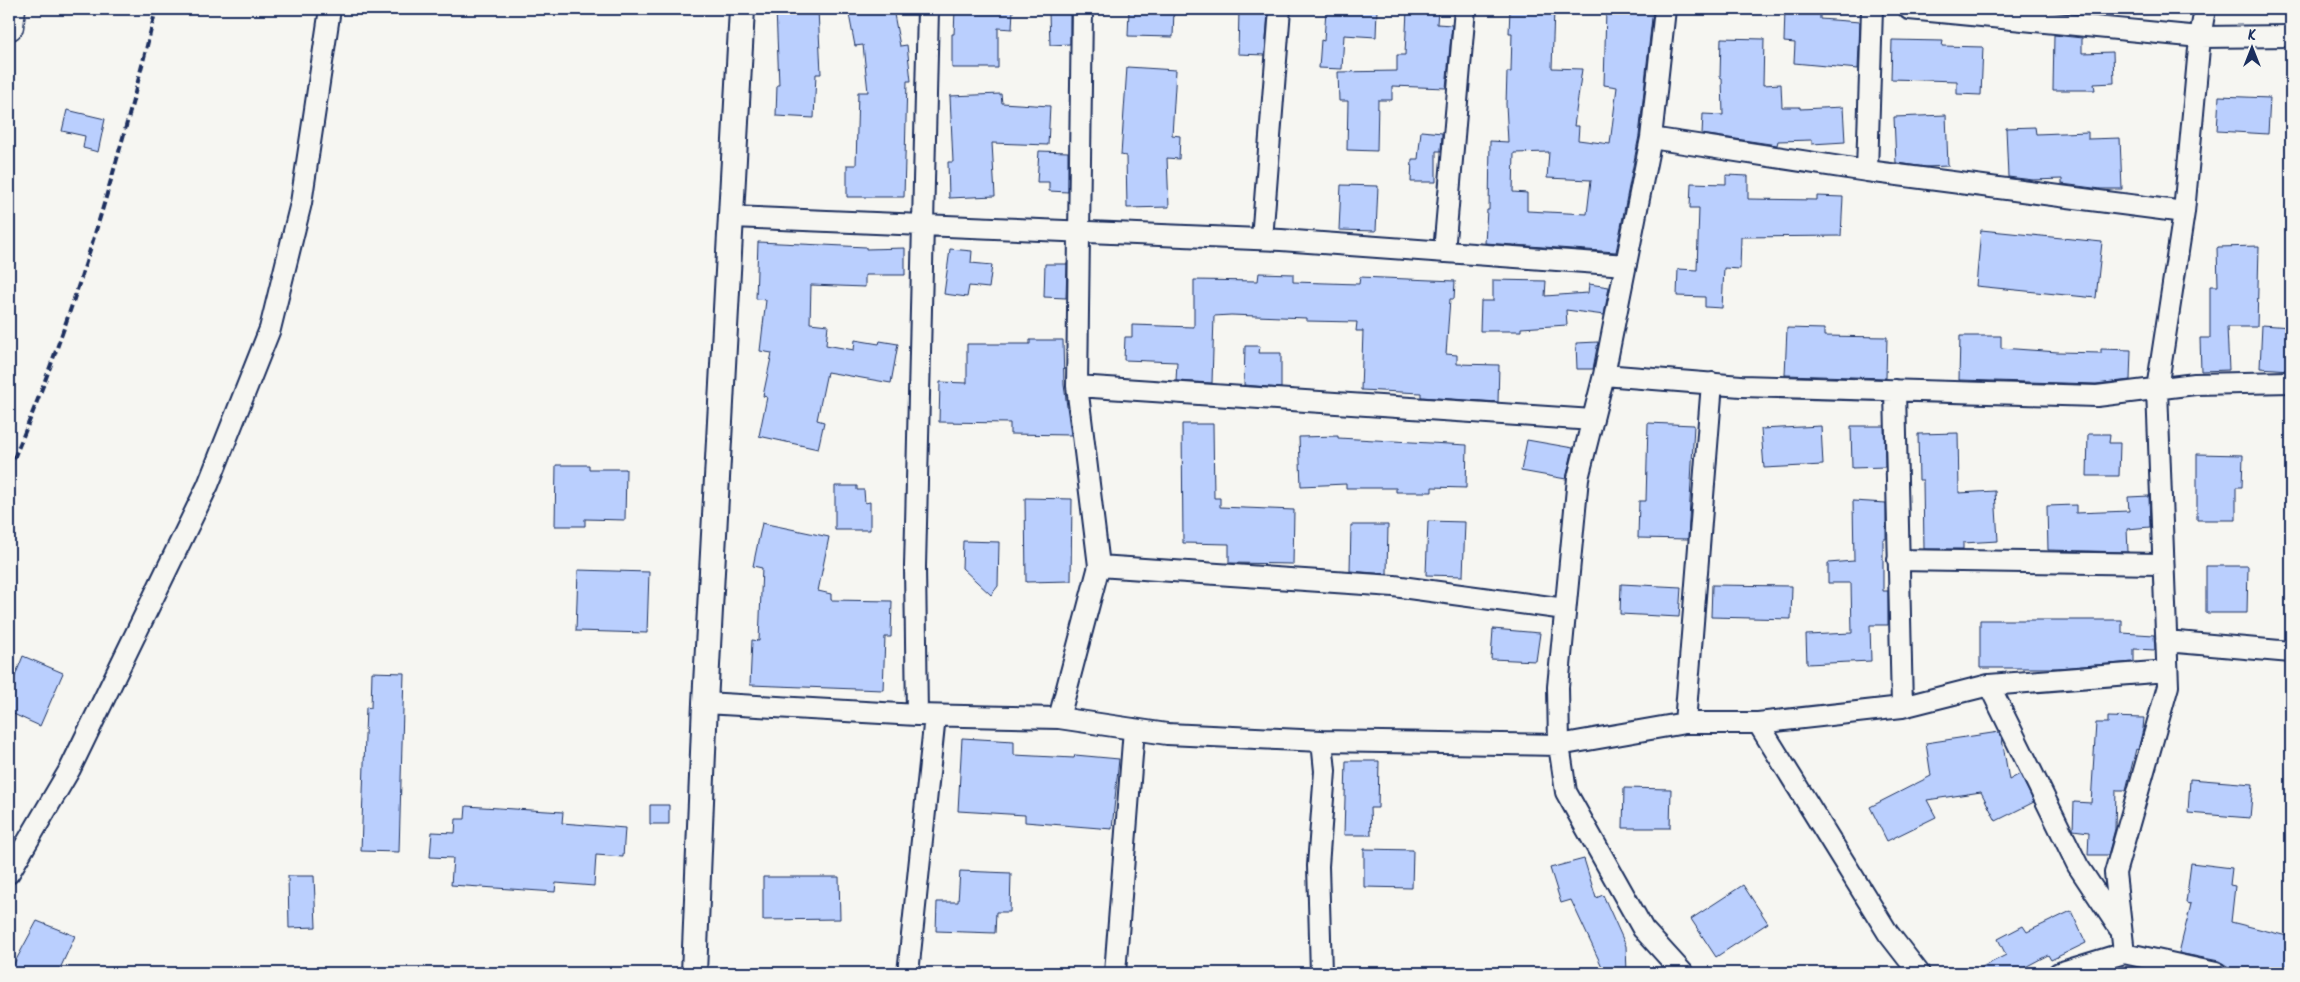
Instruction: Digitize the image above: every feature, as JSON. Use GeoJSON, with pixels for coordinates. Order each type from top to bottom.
{"type":"FeatureCollection","features":[{"type":"Feature","properties":{"kind":"highway"},"geometry":{"type":"LineString","coordinates":[[9,26],[11,9]]}},
{"type":"Feature","properties":{"kind":"street"},"geometry":{"type":"LineString","coordinates":[[9,873],[70,769],[204,494],[270,329],[301,203],[330,9]]}},
{"type":"Feature","properties":{"kind":"street"},"geometry":{"type":"LineString","coordinates":[[694,973],[705,703],[742,9]]}},
{"type":"Feature","properties":{"kind":"street"},"geometry":{"type":"LineString","coordinates":[[908,973],[926,716],[915,567],[928,9]]}},
{"type":"Feature","properties":{"kind":"street"},"geometry":{"type":"LineString","coordinates":[[1059,718],[1099,566],[1076,386],[1082,9]]}},
{"type":"Feature","properties":{"kind":"street"},"geometry":{"type":"LineString","coordinates":[[1262,239],[1280,9]]}},
{"type":"Feature","properties":{"kind":"street"},"geometry":{"type":"LineString","coordinates":[[1444,252],[1465,9]]}},
{"type":"Feature","properties":{"kind":"street"},"geometry":{"type":"LineString","coordinates":[[1664,9],[1651,138],[1604,375],[1578,478],[1558,687],[1559,745],[1566,792],[1642,928],[1683,973]]}},
{"type":"Feature","properties":{"kind":"street"},"geometry":{"type":"LineString","coordinates":[[1867,171],[1872,9]]}},
{"type":"Feature","properties":{"kind":"street"},"geometry":{"type":"LineString","coordinates":[[1909,9],[2200,37],[2291,36]]}},
{"type":"Feature","properties":{"kind":"street"},"geometry":{"type":"LineString","coordinates":[[2124,953],[2115,873],[2168,686],[2157,388],[2184,212],[2200,37],[2205,9]]}},
{"type":"Feature","properties":{"kind":"street"},"geometry":{"type":"LineString","coordinates":[[1651,138],[1867,171],[2184,212]]}},
{"type":"Feature","properties":{"kind":"street"},"geometry":{"type":"LineString","coordinates":[[732,217],[1262,239],[1626,265]]}},
{"type":"Feature","properties":{"kind":"street"},"geometry":{"type":"LineString","coordinates":[[1604,375],[1712,383],[2097,396],[2195,384],[2291,382]]}},
{"type":"Feature","properties":{"kind":"street"},"geometry":{"type":"LineString","coordinates":[[1685,723],[1712,383]]}},
{"type":"Feature","properties":{"kind":"street"},"geometry":{"type":"LineString","coordinates":[[1076,386],[1593,420]]}},
{"type":"Feature","properties":{"kind":"street"},"geometry":{"type":"LineString","coordinates":[[1895,390],[1902,707]]}},
{"type":"Feature","properties":{"kind":"street"},"geometry":{"type":"LineString","coordinates":[[1898,560],[2162,564]]}},
{"type":"Feature","properties":{"kind":"street"},"geometry":{"type":"LineString","coordinates":[[1099,566],[1394,586],[1565,609]]}},
{"type":"Feature","properties":{"kind":"street"},"geometry":{"type":"LineString","coordinates":[[2166,641],[2291,652]]}},
{"type":"Feature","properties":{"kind":"street"},"geometry":{"type":"LineString","coordinates":[[705,703],[926,716],[1059,718],[1167,734],[1322,741],[1559,745],[1685,723],[1758,722],[1902,707],[1989,684],[2167,671]]}},
{"type":"Feature","properties":{"kind":"street"},"geometry":{"type":"LineString","coordinates":[[1989,684],[2078,866],[2122,932]]}},
{"type":"Feature","properties":{"kind":"street"},"geometry":{"type":"LineString","coordinates":[[1758,722],[1888,933],[1918,973]]}},
{"type":"Feature","properties":{"kind":"street"},"geometry":{"type":"LineString","coordinates":[[1115,973],[1134,729]]}},
{"type":"Feature","properties":{"kind":"street"},"geometry":{"type":"LineString","coordinates":[[1321,973],[1318,866],[1325,771],[1322,741]]}},
{"type":"Feature","properties":{"kind":"street"},"geometry":{"type":"LineString","coordinates":[[2058,973],[2124,953],[2216,973]]}},
{"type":"Feature","properties":{"kind":"building"},"geometry":{"type":"Polygon","coordinates":[[[776,9],[818,9],[821,74],[816,74],[814,118],[776,116],[777,85],[779,85],[776,9]]]}},
{"type":"Feature","properties":{"kind":"building"},"geometry":{"type":"Polygon","coordinates":[[[848,9],[893,9],[900,46],[907,45],[911,81],[907,81],[904,197],[847,197],[847,165],[856,165],[858,92],[868,92],[863,45],[855,46],[848,9]]]}},
{"type":"Feature","properties":{"kind":"building"},"geometry":{"type":"Polygon","coordinates":[[[955,9],[1013,9],[1012,29],[998,28],[998,68],[952,68],[952,34],[954,34],[955,9]]]}},
{"type":"Feature","properties":{"kind":"building"},"geometry":{"type":"Polygon","coordinates":[[[1129,9],[1174,9],[1173,37],[1128,36],[1129,9]]]}},
{"type":"Feature","properties":{"kind":"building"},"geometry":{"type":"Polygon","coordinates":[[[1326,9],[1377,9],[1376,37],[1344,35],[1342,69],[1319,68],[1321,40],[1324,41],[1326,9]]]}},
{"type":"Feature","properties":{"kind":"building"},"geometry":{"type":"Polygon","coordinates":[[[1407,9],[1438,9],[1437,24],[1452,25],[1446,88],[1392,86],[1392,100],[1378,100],[1377,151],[1347,150],[1348,101],[1339,101],[1338,72],[1397,71],[1397,55],[1405,55],[1407,9]]]}},
{"type":"Feature","properties":{"kind":"building"},"geometry":{"type":"Polygon","coordinates":[[[1510,9],[1554,9],[1552,68],[1582,69],[1574,126],[1579,126],[1578,140],[1610,144],[1617,87],[1604,85],[1606,9],[1653,9],[1639,136],[1616,252],[1485,243],[1487,210],[1489,210],[1490,141],[1508,142],[1507,72],[1511,72],[1512,33],[1509,33],[1510,9]],[[1549,152],[1514,153],[1513,192],[1527,193],[1527,211],[1587,214],[1591,180],[1547,178],[1549,152]]]}},
{"type":"Feature","properties":{"kind":"building"},"geometry":{"type":"Polygon","coordinates":[[[1785,9],[1820,9],[1820,19],[1860,22],[1858,69],[1794,63],[1795,43],[1784,42],[1785,9]]]}},
{"type":"Feature","properties":{"kind":"building"},"geometry":{"type":"Polygon","coordinates":[[[2055,9],[2083,9],[2083,14],[2055,11],[2055,9]]]}},
{"type":"Feature","properties":{"kind":"building"},"geometry":{"type":"Polygon","coordinates":[[[1239,10],[1268,11],[1265,55],[1238,54],[1239,10]]]}},
{"type":"Feature","properties":{"kind":"building"},"geometry":{"type":"Polygon","coordinates":[[[1070,12],[1070,44],[1050,45],[1049,13],[1070,12]]]}},
{"type":"Feature","properties":{"kind":"building"},"geometry":{"type":"Polygon","coordinates":[[[2054,35],[2082,38],[2082,53],[2113,52],[2114,83],[2094,84],[2095,90],[2053,90],[2054,35]]]}},
{"type":"Feature","properties":{"kind":"building"},"geometry":{"type":"Polygon","coordinates":[[[1721,38],[1764,39],[1763,85],[1781,84],[1782,107],[1800,107],[1800,109],[1843,107],[1845,142],[1812,144],[1812,140],[1778,141],[1777,145],[1702,134],[1703,114],[1723,115],[1722,78],[1720,77],[1721,38]]]}},
{"type":"Feature","properties":{"kind":"building"},"geometry":{"type":"Polygon","coordinates":[[[1892,40],[1943,41],[1942,46],[1983,47],[1981,95],[1957,94],[1957,81],[1891,79],[1892,40]]]}},
{"type":"Feature","properties":{"kind":"building"},"geometry":{"type":"Polygon","coordinates":[[[1127,67],[1176,70],[1172,135],[1180,136],[1179,159],[1167,158],[1169,207],[1127,208],[1126,156],[1121,155],[1127,67]]]}},
{"type":"Feature","properties":{"kind":"building"},"geometry":{"type":"Polygon","coordinates":[[[1001,94],[1002,103],[1050,106],[1048,145],[992,143],[995,196],[949,198],[948,162],[953,162],[950,96],[1001,94]]]}},
{"type":"Feature","properties":{"kind":"building"},"geometry":{"type":"Polygon","coordinates":[[[2219,96],[2270,98],[2268,134],[2217,131],[2219,96]]]}},
{"type":"Feature","properties":{"kind":"building"},"geometry":{"type":"Polygon","coordinates":[[[67,110],[105,119],[98,152],[83,148],[85,136],[62,131],[67,110]]]}},
{"type":"Feature","properties":{"kind":"building"},"geometry":{"type":"Polygon","coordinates":[[[1946,115],[1948,166],[1926,167],[1896,163],[1894,117],[1946,115]]]}},
{"type":"Feature","properties":{"kind":"building"},"geometry":{"type":"Polygon","coordinates":[[[2035,127],[2036,134],[2088,132],[2088,139],[2120,138],[2122,189],[2101,189],[2062,184],[2062,179],[2033,180],[2008,177],[2006,128],[2035,127]]]}},
{"type":"Feature","properties":{"kind":"building"},"geometry":{"type":"Polygon","coordinates":[[[1421,131],[1442,133],[1441,151],[1436,151],[1436,182],[1411,182],[1412,159],[1418,159],[1421,131]]]}},
{"type":"Feature","properties":{"kind":"building"},"geometry":{"type":"Polygon","coordinates":[[[1039,151],[1068,152],[1068,192],[1049,191],[1049,182],[1037,182],[1039,151]]]}},
{"type":"Feature","properties":{"kind":"building"},"geometry":{"type":"Polygon","coordinates":[[[1726,175],[1748,176],[1748,199],[1817,200],[1817,196],[1843,197],[1841,236],[1741,237],[1740,269],[1724,268],[1722,308],[1705,307],[1705,297],[1677,296],[1678,269],[1697,270],[1699,208],[1690,208],[1691,183],[1726,184],[1726,175]]]}},
{"type":"Feature","properties":{"kind":"building"},"geometry":{"type":"Polygon","coordinates":[[[1341,185],[1378,186],[1376,231],[1339,230],[1341,185]]]}},
{"type":"Feature","properties":{"kind":"building"},"geometry":{"type":"Polygon","coordinates":[[[1981,230],[2102,242],[2096,298],[1976,286],[1981,230]]]}},
{"type":"Feature","properties":{"kind":"building"},"geometry":{"type":"Polygon","coordinates":[[[758,242],[866,247],[866,249],[905,248],[905,275],[865,275],[865,287],[811,285],[810,323],[828,325],[826,345],[854,350],[855,340],[879,344],[880,341],[898,344],[891,383],[827,372],[817,420],[824,422],[818,449],[759,436],[767,397],[763,396],[772,353],[760,351],[766,300],[756,299],[758,242]]]}},
{"type":"Feature","properties":{"kind":"building"},"geometry":{"type":"Polygon","coordinates":[[[2259,246],[2257,327],[2227,327],[2229,370],[2201,371],[2200,338],[2210,338],[2210,286],[2218,286],[2217,247],[2259,246]]]}},
{"type":"Feature","properties":{"kind":"building"},"geometry":{"type":"Polygon","coordinates":[[[950,249],[972,251],[971,263],[992,265],[989,288],[969,286],[967,297],[944,294],[950,249]]]}},
{"type":"Feature","properties":{"kind":"building"},"geometry":{"type":"Polygon","coordinates":[[[1045,264],[1067,264],[1066,298],[1044,297],[1045,264]]]}},
{"type":"Feature","properties":{"kind":"building"},"geometry":{"type":"Polygon","coordinates":[[[1259,273],[1293,274],[1293,282],[1359,284],[1360,277],[1455,281],[1454,299],[1450,299],[1446,354],[1457,355],[1457,364],[1499,365],[1498,402],[1421,397],[1421,393],[1361,390],[1363,331],[1356,331],[1357,322],[1306,321],[1306,318],[1214,316],[1212,383],[1176,381],[1177,362],[1124,360],[1125,337],[1132,337],[1132,325],[1194,327],[1194,280],[1258,281],[1259,273]]]}},
{"type":"Feature","properties":{"kind":"building"},"geometry":{"type":"Polygon","coordinates":[[[1493,280],[1546,281],[1545,296],[1588,293],[1589,284],[1609,287],[1604,315],[1566,310],[1567,325],[1521,328],[1521,331],[1480,331],[1481,301],[1493,301],[1493,280]]]}},
{"type":"Feature","properties":{"kind":"building"},"geometry":{"type":"Polygon","coordinates":[[[2262,325],[2291,327],[2291,370],[2260,368],[2262,325]]]}},
{"type":"Feature","properties":{"kind":"building"},"geometry":{"type":"Polygon","coordinates":[[[1787,328],[1824,329],[1824,336],[1887,337],[1886,378],[1785,375],[1787,328]]]}},
{"type":"Feature","properties":{"kind":"building"},"geometry":{"type":"Polygon","coordinates":[[[1960,336],[2001,336],[2001,348],[2101,353],[2101,349],[2131,350],[2130,380],[2096,384],[1959,380],[1960,336]]]}},
{"type":"Feature","properties":{"kind":"building"},"geometry":{"type":"Polygon","coordinates":[[[1030,340],[1063,340],[1064,385],[1071,435],[1010,434],[1010,423],[939,422],[940,382],[967,383],[967,344],[1030,344],[1030,340]]]}},
{"type":"Feature","properties":{"kind":"building"},"geometry":{"type":"Polygon","coordinates":[[[1598,342],[1593,369],[1577,369],[1576,343],[1598,342]]]}},
{"type":"Feature","properties":{"kind":"building"},"geometry":{"type":"Polygon","coordinates":[[[1245,346],[1260,346],[1259,353],[1281,353],[1281,388],[1244,385],[1245,346]]]}},
{"type":"Feature","properties":{"kind":"building"},"geometry":{"type":"Polygon","coordinates":[[[1648,423],[1694,425],[1688,539],[1638,538],[1639,501],[1646,501],[1648,423]]]}},
{"type":"Feature","properties":{"kind":"building"},"geometry":{"type":"Polygon","coordinates":[[[1182,424],[1213,424],[1214,498],[1220,498],[1220,507],[1294,510],[1293,564],[1229,563],[1229,544],[1183,543],[1182,424]]]}},
{"type":"Feature","properties":{"kind":"building"},"geometry":{"type":"Polygon","coordinates":[[[1821,426],[1823,465],[1764,468],[1761,429],[1821,426]]]}},
{"type":"Feature","properties":{"kind":"building"},"geometry":{"type":"Polygon","coordinates":[[[1851,426],[1884,426],[1885,467],[1852,468],[1851,426]]]}},
{"type":"Feature","properties":{"kind":"building"},"geometry":{"type":"Polygon","coordinates":[[[1958,433],[1959,493],[1995,491],[1998,541],[1963,543],[1963,549],[1924,549],[1923,480],[1919,480],[1918,434],[1958,433]]]}},
{"type":"Feature","properties":{"kind":"building"},"geometry":{"type":"Polygon","coordinates":[[[2088,434],[2110,434],[2109,443],[2120,443],[2119,476],[2087,476],[2088,434]]]}},
{"type":"Feature","properties":{"kind":"building"},"geometry":{"type":"Polygon","coordinates":[[[1338,436],[1338,438],[1467,445],[1466,488],[1432,487],[1432,492],[1396,492],[1396,488],[1346,488],[1346,484],[1301,486],[1299,437],[1338,436]]]}},
{"type":"Feature","properties":{"kind":"building"},"geometry":{"type":"Polygon","coordinates":[[[1527,440],[1573,448],[1566,479],[1521,471],[1527,440]]]}},
{"type":"Feature","properties":{"kind":"building"},"geometry":{"type":"Polygon","coordinates":[[[2197,454],[2243,455],[2242,487],[2236,487],[2236,520],[2197,520],[2197,454]]]}},
{"type":"Feature","properties":{"kind":"building"},"geometry":{"type":"Polygon","coordinates":[[[556,465],[589,465],[589,469],[626,469],[625,520],[585,519],[585,526],[555,526],[556,465]]]}},
{"type":"Feature","properties":{"kind":"building"},"geometry":{"type":"Polygon","coordinates":[[[835,486],[857,486],[857,490],[864,490],[865,503],[870,502],[870,530],[835,530],[835,486]]]}},
{"type":"Feature","properties":{"kind":"building"},"geometry":{"type":"Polygon","coordinates":[[[2149,496],[2150,527],[2127,529],[2128,552],[2048,550],[2047,506],[2076,505],[2076,513],[2129,511],[2128,497],[2149,496]]]}},
{"type":"Feature","properties":{"kind":"building"},"geometry":{"type":"Polygon","coordinates":[[[1025,498],[1072,499],[1071,581],[1026,582],[1025,498]]]}},
{"type":"Feature","properties":{"kind":"building"},"geometry":{"type":"Polygon","coordinates":[[[1853,501],[1886,503],[1886,539],[1883,539],[1883,591],[1888,591],[1888,625],[1870,625],[1871,661],[1807,664],[1806,635],[1852,633],[1851,583],[1828,583],[1828,563],[1854,561],[1853,501]]]}},
{"type":"Feature","properties":{"kind":"building"},"geometry":{"type":"Polygon","coordinates":[[[1428,521],[1465,522],[1463,576],[1426,575],[1428,521]]]}},
{"type":"Feature","properties":{"kind":"building"},"geometry":{"type":"Polygon","coordinates":[[[762,523],[829,537],[818,591],[831,594],[831,600],[892,601],[891,637],[885,637],[883,690],[750,685],[752,640],[759,641],[762,568],[753,566],[762,523]]]}},
{"type":"Feature","properties":{"kind":"building"},"geometry":{"type":"Polygon","coordinates":[[[1351,525],[1388,525],[1387,574],[1350,571],[1351,525]]]}},
{"type":"Feature","properties":{"kind":"building"},"geometry":{"type":"Polygon","coordinates":[[[963,541],[999,542],[998,586],[991,595],[962,568],[963,541]]]}},
{"type":"Feature","properties":{"kind":"building"},"geometry":{"type":"Polygon","coordinates":[[[2206,566],[2248,566],[2247,613],[2206,613],[2206,566]]]}},
{"type":"Feature","properties":{"kind":"building"},"geometry":{"type":"Polygon","coordinates":[[[578,570],[649,572],[647,633],[576,631],[578,570]]]}},
{"type":"Feature","properties":{"kind":"building"},"geometry":{"type":"Polygon","coordinates":[[[1621,584],[1681,587],[1679,617],[1620,614],[1621,584]]]}},
{"type":"Feature","properties":{"kind":"building"},"geometry":{"type":"Polygon","coordinates":[[[1712,585],[1792,586],[1791,619],[1711,617],[1712,585]]]}},
{"type":"Feature","properties":{"kind":"building"},"geometry":{"type":"Polygon","coordinates":[[[1980,620],[2122,620],[2122,633],[2154,635],[2155,650],[2134,649],[2134,662],[2057,668],[1980,668],[1980,620]]]}},
{"type":"Feature","properties":{"kind":"building"},"geometry":{"type":"Polygon","coordinates":[[[1493,629],[1540,633],[1536,661],[1491,659],[1493,629]]]}},
{"type":"Feature","properties":{"kind":"building"},"geometry":{"type":"Polygon","coordinates":[[[23,656],[63,673],[40,726],[9,712],[9,691],[23,656]]]}},
{"type":"Feature","properties":{"kind":"building"},"geometry":{"type":"Polygon","coordinates":[[[372,672],[404,673],[399,852],[361,851],[366,707],[371,708],[372,672]]]}},
{"type":"Feature","properties":{"kind":"building"},"geometry":{"type":"Polygon","coordinates":[[[2108,717],[2144,718],[2143,729],[2126,790],[2116,790],[2115,829],[2108,855],[2088,855],[2089,832],[2073,830],[2074,802],[2091,803],[2096,723],[2108,723],[2108,717]]]}},
{"type":"Feature","properties":{"kind":"building"},"geometry":{"type":"Polygon","coordinates":[[[1999,732],[2002,739],[2009,780],[2020,774],[2034,802],[1996,821],[1981,792],[1927,800],[1936,817],[1887,841],[1870,807],[1931,776],[1926,743],[1999,732]]]}},
{"type":"Feature","properties":{"kind":"building"},"geometry":{"type":"Polygon","coordinates":[[[962,738],[1014,741],[1014,755],[1074,758],[1075,755],[1119,759],[1112,829],[1025,822],[1025,815],[958,811],[962,738]]]}},
{"type":"Feature","properties":{"kind":"building"},"geometry":{"type":"Polygon","coordinates":[[[1346,761],[1379,761],[1378,808],[1370,808],[1371,835],[1344,835],[1346,761]]]}},
{"type":"Feature","properties":{"kind":"building"},"geometry":{"type":"Polygon","coordinates":[[[2190,779],[2253,784],[2250,818],[2188,813],[2190,779]]]}},
{"type":"Feature","properties":{"kind":"building"},"geometry":{"type":"Polygon","coordinates":[[[1624,788],[1671,789],[1670,828],[1623,828],[1624,788]]]}},
{"type":"Feature","properties":{"kind":"building"},"geometry":{"type":"Polygon","coordinates":[[[650,805],[669,805],[669,824],[650,824],[650,805]]]}},
{"type":"Feature","properties":{"kind":"building"},"geometry":{"type":"Polygon","coordinates":[[[466,806],[563,812],[562,823],[625,828],[623,857],[596,855],[594,886],[556,883],[555,892],[451,885],[453,858],[430,857],[432,832],[455,833],[456,819],[465,819],[466,806]]]}},
{"type":"Feature","properties":{"kind":"building"},"geometry":{"type":"Polygon","coordinates":[[[1364,849],[1413,850],[1412,888],[1364,887],[1364,849]]]}},
{"type":"Feature","properties":{"kind":"building"},"geometry":{"type":"Polygon","coordinates":[[[1584,859],[1596,898],[1603,895],[1626,946],[1627,973],[1605,973],[1571,900],[1561,903],[1550,868],[1584,859]]]}},
{"type":"Feature","properties":{"kind":"building"},"geometry":{"type":"Polygon","coordinates":[[[2191,863],[2232,868],[2230,885],[2235,886],[2231,922],[2291,937],[2291,973],[2248,973],[2229,969],[2229,967],[2219,961],[2179,953],[2191,904],[2186,903],[2191,863]]]}},
{"type":"Feature","properties":{"kind":"building"},"geometry":{"type":"Polygon","coordinates":[[[960,871],[1011,873],[1010,912],[996,912],[995,933],[936,931],[937,902],[958,902],[960,871]]]}},
{"type":"Feature","properties":{"kind":"building"},"geometry":{"type":"Polygon","coordinates":[[[288,876],[314,876],[316,927],[289,928],[288,876]]]}},
{"type":"Feature","properties":{"kind":"building"},"geometry":{"type":"Polygon","coordinates":[[[763,877],[839,877],[840,919],[763,920],[763,877]]]}},
{"type":"Feature","properties":{"kind":"building"},"geometry":{"type":"Polygon","coordinates":[[[1743,885],[1768,923],[1716,957],[1691,919],[1743,885]]]}},
{"type":"Feature","properties":{"kind":"building"},"geometry":{"type":"Polygon","coordinates":[[[2071,911],[2086,943],[2051,960],[2048,955],[2014,973],[1970,973],[2006,955],[1998,939],[2023,926],[2027,932],[2071,911]]]}},
{"type":"Feature","properties":{"kind":"building"},"geometry":{"type":"Polygon","coordinates":[[[37,921],[75,936],[58,973],[9,973],[37,921]]]}},
{"type":"Feature","properties":{"kind":"railway"},"geometry":{"type":"LineString","coordinates":[[9,470],[54,357],[74,300],[110,185],[156,9]]}}]}
